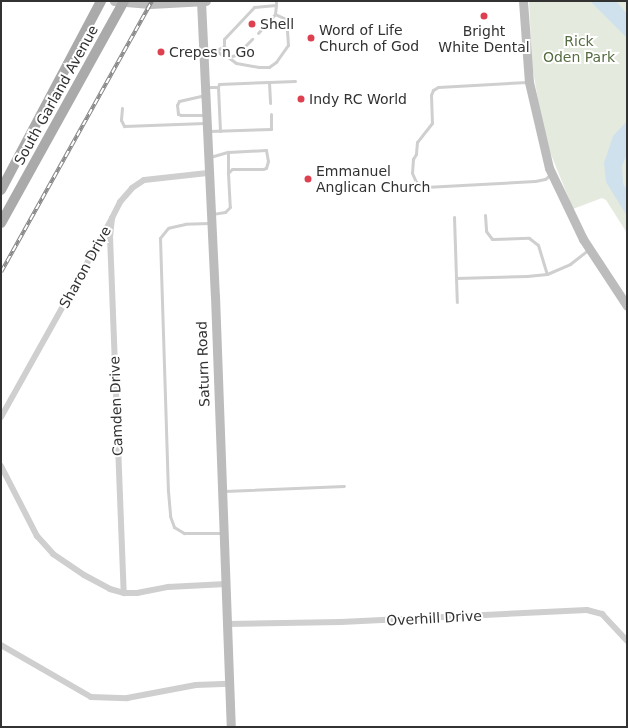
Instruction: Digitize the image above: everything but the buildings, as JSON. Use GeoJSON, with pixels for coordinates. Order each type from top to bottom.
{"type":"FeatureCollection","features":[{"type":"Feature","properties":{"kind":"main road","name":"South Garland Avenue"},"geometry":{"type":"LineString","coordinates":[[1,190],[101,1]]}},
{"type":"Feature","properties":{"kind":"main road","name":"South Garland Avenue"},"geometry":{"type":"LineString","coordinates":[[1,223],[121,1]]}},
{"type":"Feature","properties":{"kind":"street"},"geometry":{"type":"LineString","coordinates":[[121,1],[150,4],[203,1]]}},
{"type":"Feature","properties":{"kind":"street","name":"Saturn Road"},"geometry":{"type":"LineString","coordinates":[[203,1],[208,173],[228,624],[231,727]]}},
{"type":"Feature","properties":{"kind":"street"},"geometry":{"type":"LineString","coordinates":[[523,1],[529,82],[551,173],[590,249],[627,306]]}},
{"type":"Feature","properties":{"kind":"street","name":"Sharon Drive"},"geometry":{"type":"LineString","coordinates":[[1,417],[120,202],[132,188],[144,180],[161,176],[208,173]]}},
{"type":"Feature","properties":{"kind":"street","name":"Camden Drive"},"geometry":{"type":"LineString","coordinates":[[112,218],[110,236],[124,593]]}},
{"type":"Feature","properties":{"kind":"street"},"geometry":{"type":"LineString","coordinates":[[1,466],[37,536],[53,554],[84,575],[110,589],[124,593],[137,593],[168,587],[226,584]]}},
{"type":"Feature","properties":{"kind":"street","name":"Overhill Drive"},"geometry":{"type":"LineString","coordinates":[[228,624],[341,622],[587,610],[602,614],[627,641]]}},
{"type":"Feature","properties":{"kind":"street"},"geometry":{"type":"LineString","coordinates":[[1,645],[91,697],[127,698],[196,685],[229,684]]}},
{"type":"Feature","properties":{"kind":"lane"},"geometry":{"type":"LineString","coordinates":[[204,50],[216,50],[224,47],[224,39],[254,7],[276,3],[275,14],[258,33]]}},
{"type":"Feature","properties":{"kind":"lane"},"geometry":{"type":"LineString","coordinates":[[228,57],[236,63],[259,67],[269,66],[276,62],[288,45],[286,19],[275,14]]}},
{"type":"Feature","properties":{"kind":"lane"},"geometry":{"type":"LineString","coordinates":[[216,50],[222,56],[228,57],[236,55],[252,39]]}},
{"type":"Feature","properties":{"kind":"lane"},"geometry":{"type":"LineString","coordinates":[[271,114],[271,129],[220,131],[207,123],[181,116],[178,114],[177,105],[179,101],[218,87],[219,84],[295,81]]}},
{"type":"Feature","properties":{"kind":"lane"},"geometry":{"type":"LineString","coordinates":[[269,82],[270,103]]}},
{"type":"Feature","properties":{"kind":"lane"},"geometry":{"type":"LineString","coordinates":[[529,82],[438,87],[433,90],[430,95],[432,123],[417,142],[416,154],[413,159],[412,173],[416,182],[425,187],[535,181],[545,179],[551,173]]}},
{"type":"Feature","properties":{"kind":"lane"},"geometry":{"type":"LineString","coordinates":[[218,87],[220,131]]}},
{"type":"Feature","properties":{"kind":"lane"},"geometry":{"type":"LineString","coordinates":[[122,108],[121,120],[124,126],[207,123]]}},
{"type":"Feature","properties":{"kind":"lane"},"geometry":{"type":"LineString","coordinates":[[208,158],[228,152],[266,150],[268,161],[266,168],[232,170],[228,173]]}},
{"type":"Feature","properties":{"kind":"lane"},"geometry":{"type":"LineString","coordinates":[[224,533],[184,533],[174,527],[170,516],[160,238],[168,228],[211,218],[225,212],[230,207],[228,152]]}},
{"type":"Feature","properties":{"kind":"lane"},"geometry":{"type":"LineString","coordinates":[[485,215],[486,231],[492,238],[529,238],[538,245],[546,274]]}},
{"type":"Feature","properties":{"kind":"lane"},"geometry":{"type":"LineString","coordinates":[[454,217],[456,302]]}},
{"type":"Feature","properties":{"kind":"lane"},"geometry":{"type":"LineString","coordinates":[[456,278],[546,274],[570,264],[590,249]]}},
{"type":"Feature","properties":{"kind":"lane"},"geometry":{"type":"LineString","coordinates":[[222,491],[344,486]]}},
{"type":"Feature","properties":{"kind":"green space","name":"Rick Oden Park"},"geometry":{"type":"Polygon","coordinates":[[[529,1],[627,1],[627,233],[606,200],[602,198],[573,209],[550,152],[541,117],[532,65],[529,1]]]}},
{"type":"Feature","properties":{"kind":"water"},"geometry":{"type":"Polygon","coordinates":[[[590,1],[616,1],[627,14],[627,38],[590,1]]]}},
{"type":"Feature","properties":{"kind":"water"},"geometry":{"type":"Polygon","coordinates":[[[627,121],[627,154],[622,166],[623,184],[627,189],[627,216],[606,182],[604,163],[613,136],[627,121]]]}},
{"type":"Feature","properties":{"kind":"railway"},"geometry":{"type":"LineString","coordinates":[[1,272],[152,1]]}},
{"type":"Feature","properties":{"kind":"place","name":"Bright White Dental"},"geometry":{"type":"Point","coordinates":[484,16]}},
{"type":"Feature","properties":{"kind":"place","name":"Shell"},"geometry":{"type":"Point","coordinates":[252,24]}},
{"type":"Feature","properties":{"kind":"place","name":"Word of Life Church of God"},"geometry":{"type":"Point","coordinates":[311,38]}},
{"type":"Feature","properties":{"kind":"place","name":"Crepes n Go"},"geometry":{"type":"Point","coordinates":[161,52]}},
{"type":"Feature","properties":{"kind":"place","name":"Indy RC World"},"geometry":{"type":"Point","coordinates":[301,99]}},
{"type":"Feature","properties":{"kind":"place","name":"Emmanuel Anglican Church"},"geometry":{"type":"Point","coordinates":[308,179]}}]}
